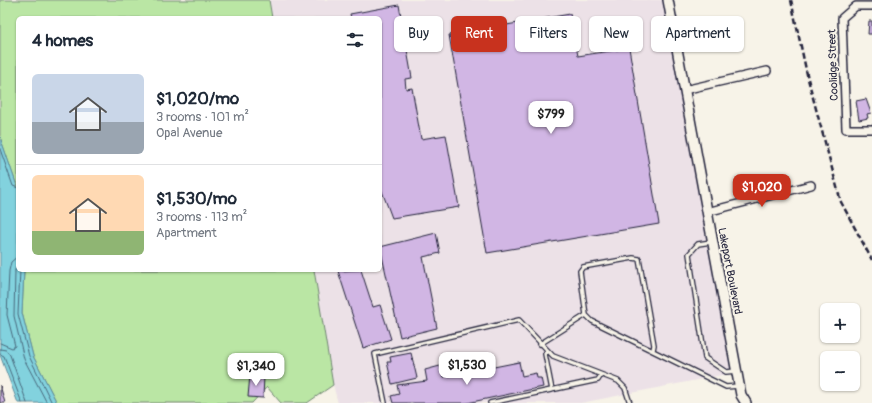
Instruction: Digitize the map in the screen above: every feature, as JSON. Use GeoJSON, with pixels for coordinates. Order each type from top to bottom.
{"type":"FeatureCollection","features":[{"type":"Feature","properties":{"kind":"street","name":"Lakeport Boulevard"},"geometry":{"type":"LineString","coordinates":[[668,0],[742,397]]}},
{"type":"Feature","properties":{"kind":"street","name":"Coolidge Street"},"geometry":{"type":"LineString","coordinates":[[872,6],[856,6],[842,18],[846,129],[872,130]]}},
{"type":"Feature","properties":{"kind":"street"},"geometry":{"type":"LineString","coordinates":[[684,90],[767,71]]}},
{"type":"Feature","properties":{"kind":"street"},"geometry":{"type":"LineString","coordinates":[[707,212],[811,185]]}},
{"type":"Feature","properties":{"kind":"lane"},"geometry":{"type":"LineString","coordinates":[[712,242],[698,244],[689,254],[705,358],[726,372],[737,371]]}},
{"type":"Feature","properties":{"kind":"lane"},"geometry":{"type":"LineString","coordinates":[[652,350],[654,345],[639,259],[633,258],[583,267],[580,271],[586,315],[592,321],[726,386],[742,397]]}},
{"type":"Feature","properties":{"kind":"lane"},"geometry":{"type":"LineString","coordinates":[[540,344],[586,315]]}},
{"type":"Feature","properties":{"kind":"lane"},"geometry":{"type":"LineString","coordinates":[[385,403],[375,354],[518,320],[553,356],[618,381],[625,388],[630,403]]}},
{"type":"Feature","properties":{"kind":"lane"},"geometry":{"type":"LineString","coordinates":[[546,350],[545,354],[552,390]]}},
{"type":"Feature","properties":{"kind":"lane"},"geometry":{"type":"LineString","coordinates":[[490,403],[598,380],[601,374]]}},
{"type":"Feature","properties":{"kind":"shaded area"},"geometry":{"type":"Polygon","coordinates":[[[269,0],[664,0],[667,16],[651,16],[651,52],[673,52],[732,373],[581,403],[338,403],[333,385],[314,272],[382,272],[382,16],[272,16],[269,0]]]}},
{"type":"Feature","properties":{"kind":"green space"},"geometry":{"type":"Polygon","coordinates":[[[0,0],[269,0],[272,16],[16,16],[16,183],[0,137],[0,0]]]}},
{"type":"Feature","properties":{"kind":"green space"},"geometry":{"type":"Polygon","coordinates":[[[24,272],[314,272],[333,385],[307,403],[281,403],[267,387],[252,403],[57,403],[33,356],[22,313],[24,272]]]}},
{"type":"Feature","properties":{"kind":"water"},"geometry":{"type":"Polygon","coordinates":[[[0,137],[16,183],[16,272],[24,272],[22,313],[33,356],[57,403],[18,403],[0,355],[0,137]]]}},
{"type":"Feature","properties":{"kind":"building"},"geometry":{"type":"Polygon","coordinates":[[[399,5],[401,16],[394,16],[394,52],[407,52],[412,78],[405,79],[406,89],[412,88],[421,139],[446,135],[459,207],[392,218],[382,191],[382,16],[350,16],[350,14],[399,5]]]}},
{"type":"Feature","properties":{"kind":"building"},"geometry":{"type":"Polygon","coordinates":[[[570,14],[570,16],[558,16],[570,14]]]}},
{"type":"Feature","properties":{"kind":"building"},"geometry":{"type":"Polygon","coordinates":[[[869,21],[872,21],[872,34],[868,34],[869,21]]]}},
{"type":"Feature","properties":{"kind":"building"},"geometry":{"type":"Polygon","coordinates":[[[515,24],[515,52],[577,52],[578,56],[604,52],[630,52],[659,224],[487,253],[452,52],[507,52],[507,25],[515,24]]]}},
{"type":"Feature","properties":{"kind":"building"},"geometry":{"type":"Polygon","coordinates":[[[449,35],[451,35],[451,46],[449,35]]]}},
{"type":"Feature","properties":{"kind":"building"},"geometry":{"type":"Polygon","coordinates":[[[866,99],[871,113],[867,114],[868,118],[859,120],[856,101],[866,99]]]}},
{"type":"Feature","properties":{"kind":"building"},"geometry":{"type":"Polygon","coordinates":[[[436,233],[440,253],[423,257],[437,328],[400,337],[382,256],[382,246],[436,233]]]}},
{"type":"Feature","properties":{"kind":"building"},"geometry":{"type":"Polygon","coordinates":[[[338,272],[362,272],[373,307],[380,305],[391,339],[363,348],[338,272]]]}},
{"type":"Feature","properties":{"kind":"building"},"geometry":{"type":"Polygon","coordinates":[[[411,353],[417,378],[392,384],[387,362],[391,362],[390,357],[411,353]]]}},
{"type":"Feature","properties":{"kind":"building"},"geometry":{"type":"Polygon","coordinates":[[[519,362],[522,376],[536,373],[537,378],[541,378],[543,387],[467,403],[393,403],[391,396],[399,394],[397,385],[427,381],[425,370],[440,366],[444,377],[519,362]]]}},
{"type":"Feature","properties":{"kind":"building"},"geometry":{"type":"Polygon","coordinates":[[[250,375],[264,376],[263,398],[248,397],[250,375]]]}},
{"type":"Feature","properties":{"kind":"building"},"geometry":{"type":"Polygon","coordinates":[[[0,385],[5,403],[0,403],[0,385]]]}},
{"type":"Feature","properties":{"kind":"railway"},"geometry":{"type":"LineString","coordinates":[[791,0],[808,79],[841,202],[872,260]]}}]}
